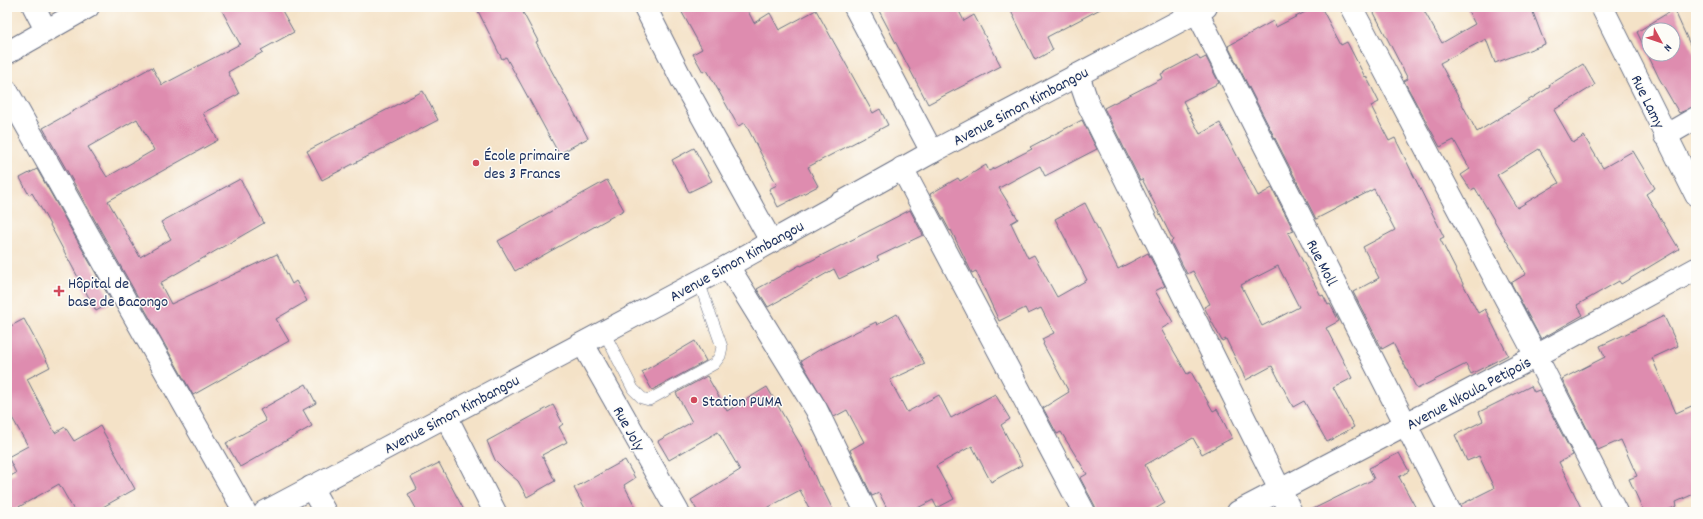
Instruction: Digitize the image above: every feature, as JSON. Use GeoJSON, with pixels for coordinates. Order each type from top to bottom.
{"type":"FeatureCollection","features":[{"type":"Feature","properties":{"kind":"street"},"geometry":{"type":"LineString","coordinates":[[34,7],[46,30]]}},
{"type":"Feature","properties":{"kind":"street"},"geometry":{"type":"LineString","coordinates":[[7,53],[88,7]]}},
{"type":"Feature","properties":{"kind":"street"},"geometry":{"type":"LineString","coordinates":[[645,7],[683,82],[771,241]]}},
{"type":"Feature","properties":{"kind":"street"},"geometry":{"type":"LineString","coordinates":[[855,7],[932,152]]}},
{"type":"Feature","properties":{"kind":"street"},"geometry":{"type":"LineString","coordinates":[[1351,7],[1536,356],[1616,512]]}},
{"type":"Feature","properties":{"kind":"street","name":"Rue Lamy"},"geometry":{"type":"LineString","coordinates":[[1602,7],[1696,195]]}},
{"type":"Feature","properties":{"kind":"street","name":"Avenue Simon Kimbangou"},"geometry":{"type":"LineString","coordinates":[[265,512],[699,282],[902,168],[1201,9]]}},
{"type":"Feature","properties":{"kind":"street","name":"Rue Moll"},"geometry":{"type":"LineString","coordinates":[[1201,9],[1450,512]]}},
{"type":"Feature","properties":{"kind":"street"},"geometry":{"type":"LineString","coordinates":[[1078,75],[1092,111],[1291,512]]}},
{"type":"Feature","properties":{"kind":"street"},"geometry":{"type":"LineString","coordinates":[[7,91],[245,512]]}},
{"type":"Feature","properties":{"kind":"street"},"geometry":{"type":"LineString","coordinates":[[1666,136],[1696,118]]}},
{"type":"Feature","properties":{"kind":"street"},"geometry":{"type":"LineString","coordinates":[[902,168],[1084,512]]}},
{"type":"Feature","properties":{"kind":"street"},"geometry":{"type":"LineString","coordinates":[[728,266],[816,409],[866,512]]}},
{"type":"Feature","properties":{"kind":"street","name":"Avenue Nkoula Petipois"},"geometry":{"type":"LineString","coordinates":[[1238,512],[1406,425],[1696,270]]}},
{"type":"Feature","properties":{"kind":"street","name":"Rue Joly"},"geometry":{"type":"LineString","coordinates":[[583,344],[678,512]]}},
{"type":"Feature","properties":{"kind":"street"},"geometry":{"type":"LineString","coordinates":[[446,416],[495,512]]}},
{"type":"Feature","properties":{"kind":"street"},"geometry":{"type":"LineString","coordinates":[[311,487],[325,512]]}},
{"type":"Feature","properties":{"kind":"lane"},"geometry":{"type":"LineString","coordinates":[[604,332],[633,390],[642,398],[649,400],[714,364],[720,356],[722,347],[699,282]]}},
{"type":"Feature","properties":{"kind":"building"},"geometry":{"type":"Polygon","coordinates":[[[220,7],[280,7],[294,32],[261,50],[263,52],[228,72],[239,94],[203,113],[218,140],[108,201],[140,257],[171,239],[161,222],[240,179],[264,223],[160,283],[171,304],[277,254],[292,284],[296,281],[307,301],[276,319],[289,341],[193,395],[43,128],[152,67],[162,85],[240,44],[220,7]],[[137,119],[88,147],[107,177],[154,150],[137,119]]]}},
{"type":"Feature","properties":{"kind":"building"},"geometry":{"type":"Polygon","coordinates":[[[476,7],[520,7],[538,41],[536,42],[588,138],[559,154],[506,57],[502,59],[476,7]]]}},
{"type":"Feature","properties":{"kind":"building"},"geometry":{"type":"Polygon","coordinates":[[[679,7],[746,7],[754,23],[770,13],[779,30],[816,10],[873,113],[880,109],[888,125],[808,167],[818,186],[778,207],[769,189],[777,185],[745,123],[738,126],[707,70],[703,72],[693,54],[702,49],[679,7]]]}},
{"type":"Feature","properties":{"kind":"building"},"geometry":{"type":"Polygon","coordinates":[[[877,7],[957,7],[964,21],[974,15],[1001,66],[928,104],[877,7]]]}},
{"type":"Feature","properties":{"kind":"building"},"geometry":{"type":"Polygon","coordinates":[[[1009,7],[1104,7],[1047,37],[1053,50],[1035,60],[1009,7]]]}},
{"type":"Feature","properties":{"kind":"building"},"geometry":{"type":"Polygon","coordinates":[[[1315,7],[1321,7],[1341,45],[1347,42],[1365,77],[1366,76],[1379,102],[1371,106],[1389,141],[1395,138],[1444,237],[1440,239],[1478,313],[1485,309],[1508,355],[1471,374],[1466,364],[1417,389],[1393,343],[1382,349],[1353,292],[1379,278],[1363,247],[1395,230],[1374,189],[1316,219],[1228,46],[1273,21],[1276,27],[1315,7]]]}},
{"type":"Feature","properties":{"kind":"building"},"geometry":{"type":"Polygon","coordinates":[[[1371,7],[1422,7],[1442,43],[1475,24],[1466,7],[1531,7],[1545,44],[1495,63],[1486,39],[1440,63],[1477,132],[1550,87],[1549,85],[1583,64],[1595,85],[1554,110],[1573,143],[1584,136],[1603,168],[1633,151],[1655,188],[1646,194],[1679,249],[1621,284],[1619,281],[1577,305],[1583,315],[1541,339],[1511,283],[1526,274],[1475,188],[1471,190],[1461,175],[1470,169],[1454,140],[1440,147],[1404,81],[1408,79],[1371,7]],[[1539,149],[1497,175],[1517,208],[1559,183],[1539,149]]]}},
{"type":"Feature","properties":{"kind":"building"},"geometry":{"type":"Polygon","coordinates":[[[1674,9],[1680,22],[1653,22],[1674,9]]]}},
{"type":"Feature","properties":{"kind":"building"},"geometry":{"type":"Polygon","coordinates":[[[1681,25],[1696,58],[1696,106],[1679,113],[1651,62],[1681,62],[1681,25]]]}},
{"type":"Feature","properties":{"kind":"building"},"geometry":{"type":"Polygon","coordinates":[[[1641,30],[1641,40],[1637,32],[1641,30]]]}},
{"type":"Feature","properties":{"kind":"building"},"geometry":{"type":"Polygon","coordinates":[[[1197,55],[1200,60],[1206,57],[1219,83],[1183,101],[1200,134],[1220,123],[1258,196],[1272,188],[1294,231],[1288,233],[1321,296],[1323,295],[1328,305],[1330,304],[1339,321],[1326,328],[1352,378],[1333,388],[1354,427],[1327,442],[1304,401],[1293,407],[1272,366],[1246,380],[1226,339],[1222,341],[1204,307],[1210,304],[1193,271],[1187,274],[1171,242],[1173,240],[1142,179],[1140,180],[1104,108],[1163,78],[1161,74],[1197,55]],[[1278,266],[1241,285],[1262,326],[1299,307],[1278,266]]]}},
{"type":"Feature","properties":{"kind":"building"},"geometry":{"type":"Polygon","coordinates":[[[423,91],[438,120],[322,180],[307,151],[423,91]]]}},
{"type":"Feature","properties":{"kind":"building"},"geometry":{"type":"Polygon","coordinates":[[[1082,120],[1097,149],[1045,176],[1040,166],[999,188],[1018,219],[1011,223],[1028,258],[1034,255],[1057,297],[1087,280],[1055,219],[1085,203],[1118,269],[1148,253],[1165,286],[1155,291],[1173,322],[1161,329],[1187,374],[1191,372],[1213,411],[1217,409],[1232,438],[1202,454],[1193,438],[1145,465],[1165,503],[1150,512],[1096,512],[1095,506],[1080,478],[1087,474],[1061,432],[1057,434],[1043,408],[1069,392],[1043,344],[1042,339],[1054,333],[1041,308],[1028,314],[1025,308],[999,321],[976,271],[972,273],[951,230],[950,231],[930,194],[958,178],[960,181],[986,165],[989,171],[1032,149],[1030,147],[1082,120]]]}},
{"type":"Feature","properties":{"kind":"building"},"geometry":{"type":"Polygon","coordinates":[[[694,148],[712,181],[689,192],[672,160],[694,148]]]}},
{"type":"Feature","properties":{"kind":"building"},"geometry":{"type":"Polygon","coordinates":[[[37,169],[112,302],[96,311],[42,210],[32,193],[29,195],[20,178],[37,169]]]}},
{"type":"Feature","properties":{"kind":"building"},"geometry":{"type":"Polygon","coordinates":[[[607,180],[624,210],[515,271],[498,241],[607,180]]]}},
{"type":"Feature","properties":{"kind":"building"},"geometry":{"type":"Polygon","coordinates":[[[910,210],[923,235],[877,257],[879,260],[839,279],[834,269],[768,307],[757,289],[800,265],[801,266],[910,210]]]}},
{"type":"Feature","properties":{"kind":"building"},"geometry":{"type":"Polygon","coordinates":[[[897,314],[925,364],[890,380],[907,412],[939,395],[951,418],[995,394],[1010,419],[1001,425],[1022,465],[991,482],[972,446],[936,466],[954,499],[937,508],[933,500],[910,512],[889,512],[879,493],[872,496],[850,450],[864,442],[847,410],[834,417],[801,361],[819,350],[876,322],[877,325],[897,314]]]}},
{"type":"Feature","properties":{"kind":"building"},"geometry":{"type":"Polygon","coordinates":[[[1664,316],[1678,346],[1652,358],[1676,413],[1696,404],[1696,493],[1676,502],[1677,506],[1663,512],[1644,512],[1629,479],[1637,476],[1621,440],[1598,450],[1562,379],[1605,357],[1600,346],[1664,316]]]}},
{"type":"Feature","properties":{"kind":"building"},"geometry":{"type":"Polygon","coordinates":[[[24,319],[50,367],[27,379],[55,433],[65,427],[74,441],[100,426],[135,489],[94,512],[75,512],[59,484],[10,512],[7,512],[7,478],[16,473],[8,457],[28,446],[10,414],[7,414],[7,328],[24,319]]]}},
{"type":"Feature","properties":{"kind":"building"},"geometry":{"type":"Polygon","coordinates":[[[695,341],[706,361],[652,390],[642,372],[695,341]]]}},
{"type":"Feature","properties":{"kind":"building"},"geometry":{"type":"Polygon","coordinates":[[[707,376],[727,411],[767,387],[803,449],[819,486],[821,486],[834,512],[811,512],[800,490],[760,512],[698,512],[691,500],[740,470],[718,432],[669,460],[658,441],[692,422],[676,393],[707,376]]]}},
{"type":"Feature","properties":{"kind":"building"},"geometry":{"type":"Polygon","coordinates":[[[306,384],[316,403],[303,410],[312,426],[240,467],[226,443],[266,421],[260,410],[306,384]]]}},
{"type":"Feature","properties":{"kind":"building"},"geometry":{"type":"Polygon","coordinates":[[[1531,386],[1534,392],[1539,390],[1573,455],[1559,462],[1583,512],[1462,512],[1460,505],[1494,488],[1479,456],[1467,461],[1455,435],[1483,421],[1479,412],[1531,386]]]}},
{"type":"Feature","properties":{"kind":"building"},"geometry":{"type":"Polygon","coordinates":[[[553,405],[563,424],[559,427],[567,442],[542,455],[555,481],[527,497],[518,481],[495,460],[487,441],[553,405]]]}},
{"type":"Feature","properties":{"kind":"building"},"geometry":{"type":"Polygon","coordinates":[[[1399,453],[1409,471],[1399,477],[1418,512],[1307,512],[1374,479],[1369,468],[1399,453]]]}},
{"type":"Feature","properties":{"kind":"building"},"geometry":{"type":"Polygon","coordinates":[[[625,460],[635,478],[624,485],[638,512],[587,512],[574,488],[625,460]]]}},
{"type":"Feature","properties":{"kind":"building"},"geometry":{"type":"Polygon","coordinates":[[[439,463],[465,512],[418,512],[408,494],[417,489],[411,477],[439,463]]]}},
{"type":"Feature","properties":{"kind":"place","name":"École primaire des 3 Francs"},"geometry":{"type":"Point","coordinates":[476,163]}},
{"type":"Feature","properties":{"kind":"place","name":"Hôpital de base de Bacongo"},"geometry":{"type":"Point","coordinates":[59,291]}},
{"type":"Feature","properties":{"kind":"place","name":"Station PUMA"},"geometry":{"type":"Point","coordinates":[694,400]}}]}
